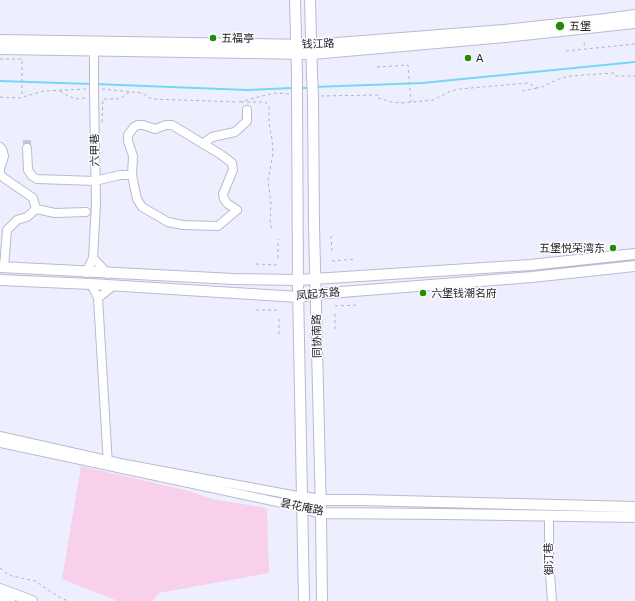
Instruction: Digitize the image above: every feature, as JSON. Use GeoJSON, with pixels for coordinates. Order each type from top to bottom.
{"type":"FeatureCollection","features":[{"type":"Feature","properties":{"kind":"highway"},"geometry":{"type":"LineString","coordinates":[[0,598],[9,601]]}},
{"type":"Feature","properties":{"kind":"main road","name":"同协南路"},"geometry":{"type":"LineString","coordinates":[[295,0],[296,75],[293,95],[299,297],[304,601]]}},
{"type":"Feature","properties":{"kind":"main road","name":"同协南路"},"geometry":{"type":"LineString","coordinates":[[310,0],[312,76],[316,96],[315,279],[322,601]]}},
{"type":"Feature","properties":{"kind":"main road","name":"钱江路"},"geometry":{"type":"LineString","coordinates":[[312,49],[504,30],[635,15]]}},
{"type":"Feature","properties":{"kind":"main road","name":"钱江路"},"geometry":{"type":"LineString","coordinates":[[0,40],[94,46],[312,49],[505,37],[635,24]]}},
{"type":"Feature","properties":{"kind":"main road","name":"钱江路"},"geometry":{"type":"LineString","coordinates":[[0,50],[94,46]]}},
{"type":"Feature","properties":{"kind":"main road","name":"凤起东路"},"geometry":{"type":"LineString","coordinates":[[2,267],[108,274],[298,280],[530,265],[635,254]]}},
{"type":"Feature","properties":{"kind":"main road","name":"凤起东路"},"geometry":{"type":"LineString","coordinates":[[0,280],[299,297],[316,294],[532,277],[635,266]]}},
{"type":"Feature","properties":{"kind":"main road","name":"昙花庵路"},"geometry":{"type":"LineString","coordinates":[[303,497],[320,500],[635,507]]}},
{"type":"Feature","properties":{"kind":"main road","name":"昙花庵路"},"geometry":{"type":"LineString","coordinates":[[303,508],[321,513],[635,517]]}},
{"type":"Feature","properties":{"kind":"main road"},"geometry":{"type":"LineString","coordinates":[[0,588],[32,601]]}},
{"type":"Feature","properties":{"kind":"street","name":"六甲巷"},"geometry":{"type":"LineString","coordinates":[[86,272],[93,258],[95,181],[94,46]]}},
{"type":"Feature","properties":{"kind":"street"},"geometry":{"type":"LineString","coordinates":[[203,144],[212,137],[235,132],[247,121],[247,110]]}},
{"type":"Feature","properties":{"kind":"street"},"geometry":{"type":"LineString","coordinates":[[138,125],[144,125],[155,129],[166,125],[172,125],[228,159],[232,163],[233,170],[223,194],[224,199],[228,204],[237,210],[218,226],[183,225],[168,222],[153,214],[142,206],[137,200],[132,176],[133,156],[128,142],[128,135],[138,125]]}},
{"type":"Feature","properties":{"kind":"street"},"geometry":{"type":"LineString","coordinates":[[0,147],[4,156],[0,174],[33,198],[36,209]]}},
{"type":"Feature","properties":{"kind":"street"},"geometry":{"type":"LineString","coordinates":[[27,148],[28,170],[32,176],[38,179],[95,181],[120,175],[132,176]]}},
{"type":"Feature","properties":{"kind":"street"},"geometry":{"type":"LineString","coordinates":[[36,209],[55,213],[86,212]]}},
{"type":"Feature","properties":{"kind":"street"},"geometry":{"type":"LineString","coordinates":[[2,267],[3,228],[17,220],[27,217],[36,209]]}},
{"type":"Feature","properties":{"kind":"street"},"geometry":{"type":"LineString","coordinates":[[93,258],[108,274]]}},
{"type":"Feature","properties":{"kind":"street"},"geometry":{"type":"LineString","coordinates":[[91,284],[98,298],[108,463]]}},
{"type":"Feature","properties":{"kind":"street"},"geometry":{"type":"LineString","coordinates":[[98,298],[113,286]]}},
{"type":"Feature","properties":{"kind":"street","name":"昙花庵路"},"geometry":{"type":"LineString","coordinates":[[0,436],[108,463],[303,508]]}},
{"type":"Feature","properties":{"kind":"street","name":"昙花庵路"},"geometry":{"type":"LineString","coordinates":[[0,443],[303,497]]}},
{"type":"Feature","properties":{"kind":"street","name":"御汀巷"},"geometry":{"type":"LineString","coordinates":[[549,516],[549,559],[552,601]]}},
{"type":"Feature","properties":{"kind":"path"},"geometry":{"type":"LineString","coordinates":[[584,42],[585,49]]}},
{"type":"Feature","properties":{"kind":"path"},"geometry":{"type":"LineString","coordinates":[[566,51],[635,44]]}},
{"type":"Feature","properties":{"kind":"path"},"geometry":{"type":"LineString","coordinates":[[464,58],[480,56]]}},
{"type":"Feature","properties":{"kind":"path"},"geometry":{"type":"LineString","coordinates":[[0,59],[22,59],[22,97]]}},
{"type":"Feature","properties":{"kind":"path"},"geometry":{"type":"LineString","coordinates":[[377,67],[408,65],[411,102]]}},
{"type":"Feature","properties":{"kind":"path"},"geometry":{"type":"LineString","coordinates":[[522,91],[542,88],[560,78],[571,76],[614,73],[616,76],[635,76]]}},
{"type":"Feature","properties":{"kind":"path"},"geometry":{"type":"LineString","coordinates":[[316,96],[378,95],[378,98],[392,102],[411,102],[434,100],[451,91],[460,89],[528,83],[538,88]]}},
{"type":"Feature","properties":{"kind":"path"},"geometry":{"type":"LineString","coordinates":[[0,97],[22,97],[44,91],[94,90],[142,93],[152,99],[265,102],[269,106],[269,124],[273,153],[268,181],[272,203],[270,220],[272,231]]}},
{"type":"Feature","properties":{"kind":"path"},"geometry":{"type":"LineString","coordinates":[[59,91],[76,99],[88,98]]}},
{"type":"Feature","properties":{"kind":"path"},"geometry":{"type":"LineString","coordinates":[[102,121],[103,98],[122,98],[131,92]]}},
{"type":"Feature","properties":{"kind":"path"},"geometry":{"type":"LineString","coordinates":[[239,102],[274,93],[293,95]]}},
{"type":"Feature","properties":{"kind":"path"},"geometry":{"type":"LineString","coordinates":[[332,236],[332,253]]}},
{"type":"Feature","properties":{"kind":"path"},"geometry":{"type":"LineString","coordinates":[[278,240],[278,258]]}},
{"type":"Feature","properties":{"kind":"path"},"geometry":{"type":"LineString","coordinates":[[332,261],[355,259]]}},
{"type":"Feature","properties":{"kind":"path"},"geometry":{"type":"LineString","coordinates":[[256,264],[278,265]]}},
{"type":"Feature","properties":{"kind":"path"},"geometry":{"type":"LineString","coordinates":[[335,306],[358,304]]}},
{"type":"Feature","properties":{"kind":"path"},"geometry":{"type":"LineString","coordinates":[[256,310],[279,310]]}},
{"type":"Feature","properties":{"kind":"path"},"geometry":{"type":"LineString","coordinates":[[335,312],[335,329]]}},
{"type":"Feature","properties":{"kind":"path"},"geometry":{"type":"LineString","coordinates":[[279,320],[280,334]]}},
{"type":"Feature","properties":{"kind":"path"},"geometry":{"type":"LineString","coordinates":[[0,568],[6,574],[35,582],[68,601]]}},
{"type":"Feature","properties":{"kind":"shaded area"},"geometry":{"type":"Polygon","coordinates":[[[81,466],[189,491],[212,499],[267,508],[269,573],[159,593],[152,601],[118,601],[62,579],[81,466]]]}},
{"type":"Feature","properties":{"kind":"waterway"},"geometry":{"type":"LineString","coordinates":[[315,87],[422,83],[635,62]]}},
{"type":"Feature","properties":{"kind":"waterway"},"geometry":{"type":"LineString","coordinates":[[0,81],[91,84]]}},
{"type":"Feature","properties":{"kind":"waterway"},"geometry":{"type":"LineString","coordinates":[[95,84],[247,90],[293,88]]}},
{"type":"Feature","properties":{"kind":"waterway"},"geometry":{"type":"LineString","coordinates":[[299,88],[309,88]]}},
{"type":"Feature","properties":{"kind":"tunnel"},"geometry":{"type":"LineString","coordinates":[[27,139],[27,148]]}},
{"type":"Feature","properties":{"kind":"place","name":"五堡"},"geometry":{"type":"Point","coordinates":[560,26]}},
{"type":"Feature","properties":{"kind":"place","name":"五福亭"},"geometry":{"type":"Point","coordinates":[213,38]}},
{"type":"Feature","properties":{"kind":"place","name":"A"},"geometry":{"type":"Point","coordinates":[468,58]}},
{"type":"Feature","properties":{"kind":"place","name":"五堡悦荣湾东"},"geometry":{"type":"Point","coordinates":[613,248]}},
{"type":"Feature","properties":{"kind":"place","name":"六堡钱潮名府"},"geometry":{"type":"Point","coordinates":[423,293]}}]}
